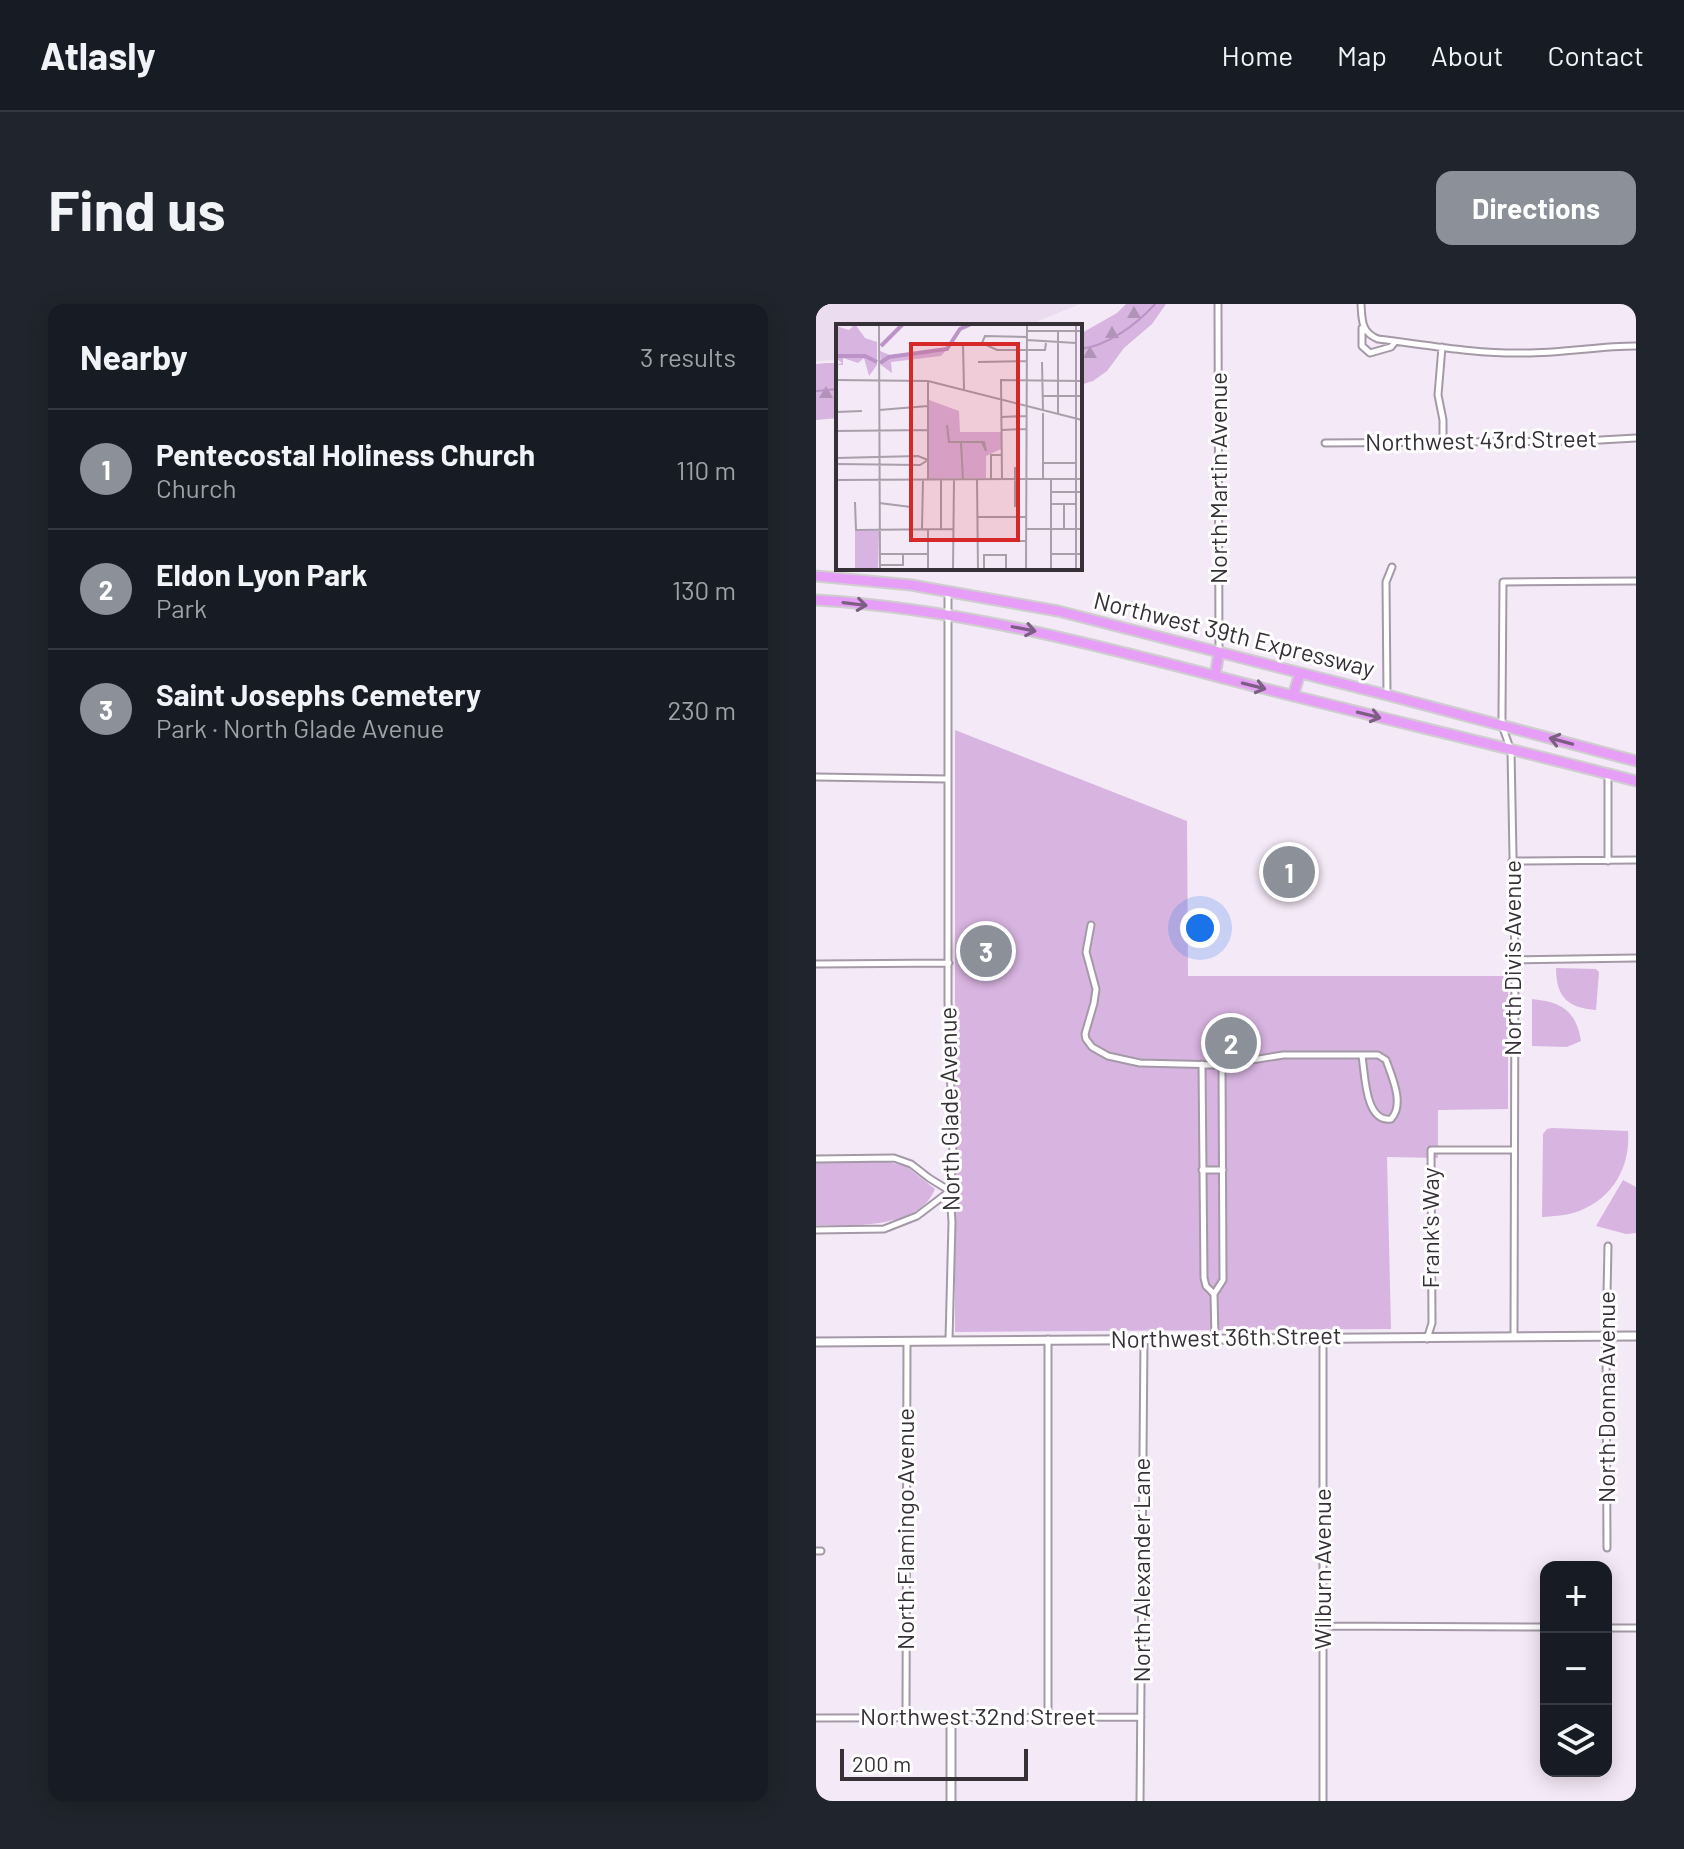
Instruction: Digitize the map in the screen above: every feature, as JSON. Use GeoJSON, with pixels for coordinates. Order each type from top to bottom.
{"type":"FeatureCollection","features":[{"type":"Feature","properties":{"kind":"highway","name":"Northwest 39th Expressway"},"geometry":{"type":"LineString","coordinates":[[816,576],[948,591],[1058,611],[1636,761]]}},
{"type":"Feature","properties":{"kind":"highway","name":"Northwest 39th Expressway"},"geometry":{"type":"LineString","coordinates":[[816,600],[947,616],[1048,634],[1636,781]]}},
{"type":"Feature","properties":{"kind":"highway"},"geometry":{"type":"LineString","coordinates":[[1215,676],[1219,652]]}},
{"type":"Feature","properties":{"kind":"highway"},"geometry":{"type":"LineString","coordinates":[[1293,696],[1300,673]]}},
{"type":"Feature","properties":{"kind":"street","name":"North Martin Avenue"},"geometry":{"type":"LineString","coordinates":[[1218,304],[1219,652]]}},
{"type":"Feature","properties":{"kind":"street"},"geometry":{"type":"LineString","coordinates":[[1361,304],[1362,346],[1365,351],[1375,353],[1391,347],[1396,341]]}},
{"type":"Feature","properties":{"kind":"street"},"geometry":{"type":"LineString","coordinates":[[1362,326],[1372,336],[1396,341],[1524,353],[1636,346]]}},
{"type":"Feature","properties":{"kind":"street"},"geometry":{"type":"LineString","coordinates":[[1442,347],[1438,395],[1443,442]]}},
{"type":"Feature","properties":{"kind":"street","name":"Northwest 43rd Street"},"geometry":{"type":"LineString","coordinates":[[1325,443],[1636,438]]}},
{"type":"Feature","properties":{"kind":"street"},"geometry":{"type":"LineString","coordinates":[[1387,695],[1386,582],[1392,567]]}},
{"type":"Feature","properties":{"kind":"street","name":"North Divis Avenue"},"geometry":{"type":"LineString","coordinates":[[1514,1336],[1515,960],[1511,751],[1502,725],[1503,582],[1636,581]]}},
{"type":"Feature","properties":{"kind":"street","name":"North Glade Avenue"},"geometry":{"type":"LineString","coordinates":[[948,591],[948,1001],[953,1156],[949,1340]]}},
{"type":"Feature","properties":{"kind":"street"},"geometry":{"type":"LineString","coordinates":[[1608,773],[1608,861]]}},
{"type":"Feature","properties":{"kind":"street"},"geometry":{"type":"LineString","coordinates":[[816,777],[947,779]]}},
{"type":"Feature","properties":{"kind":"street"},"geometry":{"type":"LineString","coordinates":[[1512,861],[1636,860]]}},
{"type":"Feature","properties":{"kind":"street"},"geometry":{"type":"LineString","coordinates":[[1091,925],[1086,952],[1096,989],[1085,1034],[1092,1047],[1108,1056],[1140,1063],[1222,1065],[1283,1055],[1378,1055],[1386,1060],[1398,1105],[1394,1117],[1389,1120],[1377,1117],[1372,1108],[1362,1056]]}},
{"type":"Feature","properties":{"kind":"street"},"geometry":{"type":"LineString","coordinates":[[1515,960],[1636,958]]}},
{"type":"Feature","properties":{"kind":"street"},"geometry":{"type":"LineString","coordinates":[[816,964],[949,963]]}},
{"type":"Feature","properties":{"kind":"street"},"geometry":{"type":"LineString","coordinates":[[1202,1064],[1204,1278],[1206,1286],[1214,1294]]}},
{"type":"Feature","properties":{"kind":"street"},"geometry":{"type":"LineString","coordinates":[[1215,1339],[1214,1294],[1223,1280],[1222,1065]]}},
{"type":"Feature","properties":{"kind":"street","name":"Frank's Way"},"geometry":{"type":"LineString","coordinates":[[1427,1339],[1432,1323],[1431,1150],[1513,1150]]}},
{"type":"Feature","properties":{"kind":"street"},"geometry":{"type":"LineString","coordinates":[[816,1159],[894,1158],[911,1164],[950,1191],[917,1216],[884,1229],[816,1230]]}},
{"type":"Feature","properties":{"kind":"street"},"geometry":{"type":"LineString","coordinates":[[1202,1170],[1223,1170]]}},
{"type":"Feature","properties":{"kind":"street","name":"North Donna Avenue"},"geometry":{"type":"LineString","coordinates":[[1607,1548],[1608,1246]]}},
{"type":"Feature","properties":{"kind":"street","name":"Northwest 36th Street"},"geometry":{"type":"LineString","coordinates":[[816,1342],[1636,1336]]}},
{"type":"Feature","properties":{"kind":"street","name":"Wilburn Avenue"},"geometry":{"type":"LineString","coordinates":[[1323,1337],[1323,1801]]}},
{"type":"Feature","properties":{"kind":"street"},"geometry":{"type":"LineString","coordinates":[[1048,1339],[1048,1717]]}},
{"type":"Feature","properties":{"kind":"street","name":"North Alexander Lane"},"geometry":{"type":"LineString","coordinates":[[1140,1801],[1144,1339]]}},
{"type":"Feature","properties":{"kind":"street","name":"North Flamingo Avenue"},"geometry":{"type":"LineString","coordinates":[[906,1717],[907,1342]]}},
{"type":"Feature","properties":{"kind":"street"},"geometry":{"type":"LineString","coordinates":[[1323,1626],[1540,1627]]}},
{"type":"Feature","properties":{"kind":"street"},"geometry":{"type":"LineString","coordinates":[[1612,1628],[1636,1628]]}},
{"type":"Feature","properties":{"kind":"street"},"geometry":{"type":"LineString","coordinates":[[951,1717],[951,1801]]}},
{"type":"Feature","properties":{"kind":"street","name":"Northwest 32nd Street"},"geometry":{"type":"LineString","coordinates":[[816,1718],[1141,1717]]}},
{"type":"Feature","properties":{"kind":"shaded area"},"geometry":{"type":"Polygon","coordinates":[[[816,304],[1080,304],[1031,324],[836,324],[836,360],[816,361],[816,304]]]}},
{"type":"Feature","properties":{"kind":"green space"},"geometry":{"type":"Polygon","coordinates":[[[1126,304],[1166,304],[1152,324],[1124,348],[1107,371],[1082,384],[1082,333],[1117,313],[1126,304]]]}},
{"type":"Feature","properties":{"kind":"green space"},"geometry":{"type":"Polygon","coordinates":[[[836,363],[836,418],[816,420],[816,364],[836,363]]]}},
{"type":"Feature","properties":{"kind":"green space"},"geometry":{"type":"Polygon","coordinates":[[[955,730],[1187,821],[1188,976],[1508,976],[1508,1109],[1438,1110],[1438,1158],[1387,1157],[1391,1329],[955,1332],[955,730]]]}},
{"type":"Feature","properties":{"kind":"green space"},"geometry":{"type":"Polygon","coordinates":[[[1556,968],[1596,969],[1599,972],[1596,1010],[1578,1007],[1561,994],[1556,968]]]}},
{"type":"Feature","properties":{"kind":"green space"},"geometry":{"type":"Polygon","coordinates":[[[1532,999],[1551,1002],[1566,1010],[1579,1030],[1581,1041],[1567,1047],[1532,1046],[1532,999]]]}},
{"type":"Feature","properties":{"kind":"green space"},"geometry":{"type":"Polygon","coordinates":[[[1552,1128],[1628,1131],[1628,1145],[1622,1171],[1598,1201],[1573,1213],[1542,1217],[1543,1134],[1552,1128]]]}},
{"type":"Feature","properties":{"kind":"green space"},"geometry":{"type":"Polygon","coordinates":[[[883,1161],[906,1166],[935,1189],[927,1202],[915,1212],[883,1222],[816,1225],[816,1162],[883,1161]]]}},
{"type":"Feature","properties":{"kind":"green space"},"geometry":{"type":"Polygon","coordinates":[[[1623,1180],[1636,1187],[1636,1233],[1626,1234],[1596,1226],[1623,1180]]]}},
{"type":"Feature","properties":{"kind":"waterway"},"geometry":{"type":"LineString","coordinates":[[1082,349],[1101,344],[1121,333],[1155,304]]}},
{"type":"Feature","properties":{"kind":"waterway"},"geometry":{"type":"LineString","coordinates":[[816,391],[836,389]]}},
{"type":"Feature","properties":{"kind":"place","name":"Pentecostal Holiness Church"},"geometry":{"type":"Point","coordinates":[1289,872]}},
{"type":"Feature","properties":{"kind":"place","name":"Saint Josephs Cemetery"},"geometry":{"type":"Point","coordinates":[986,951]}},
{"type":"Feature","properties":{"kind":"place","name":"Eldon Lyon Park"},"geometry":{"type":"Point","coordinates":[1231,1043]}}]}
